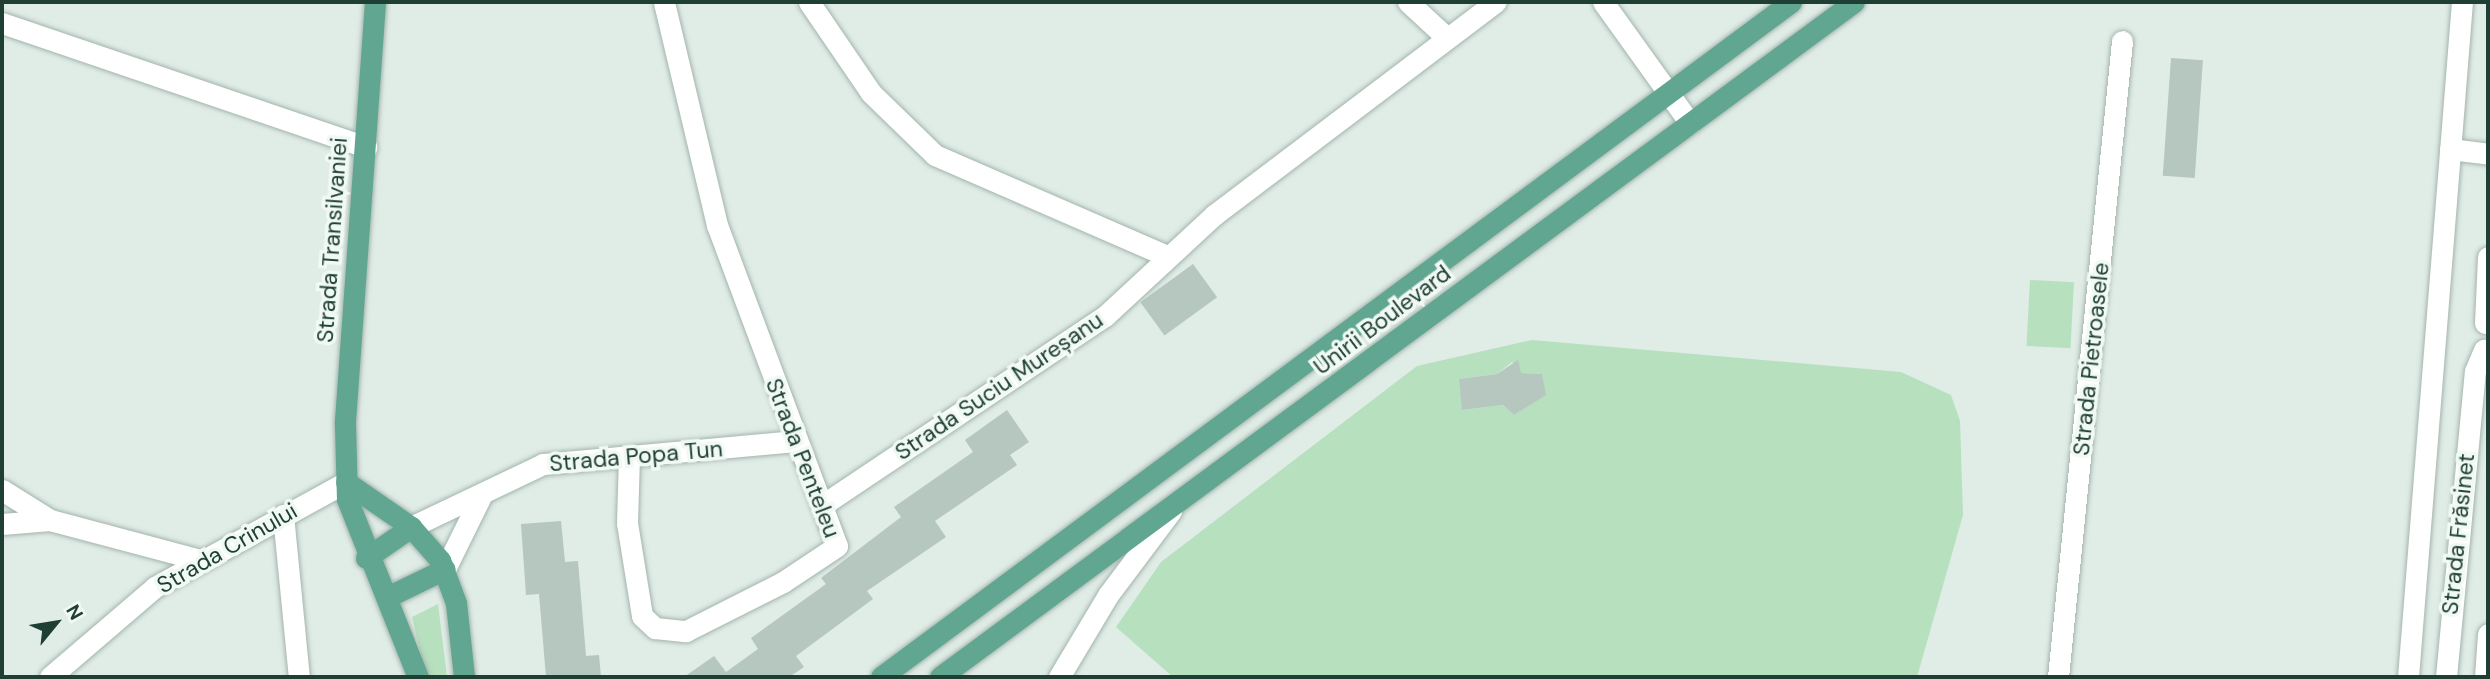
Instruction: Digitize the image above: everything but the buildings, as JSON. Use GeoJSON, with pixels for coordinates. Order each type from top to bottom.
{"type":"FeatureCollection","features":[{"type":"Feature","properties":{"kind":"main road","name":"Strada Transilvaniei"},"geometry":{"type":"LineString","coordinates":[[374,2],[346,482],[351,523],[387,597],[418,677]]}},
{"type":"Feature","properties":{"kind":"main road","name":"Unirii Boulevard"},"geometry":{"type":"LineString","coordinates":[[881,677],[1791,2]]}},
{"type":"Feature","properties":{"kind":"main road","name":"Unirii Boulevard"},"geometry":{"type":"LineString","coordinates":[[940,677],[1174,507],[1854,2]]}},
{"type":"Feature","properties":{"kind":"main road"},"geometry":{"type":"LineString","coordinates":[[346,482],[411,527],[445,569],[464,677]]}},
{"type":"Feature","properties":{"kind":"main road"},"geometry":{"type":"LineString","coordinates":[[366,558],[411,527]]}},
{"type":"Feature","properties":{"kind":"main road"},"geometry":{"type":"LineString","coordinates":[[387,597],[445,569]]}},
{"type":"Feature","properties":{"kind":"street","name":"Strada Penteleu"},"geometry":{"type":"LineString","coordinates":[[629,456],[627,523],[642,616],[664,630],[686,631],[833,553],[838,539],[796,441],[716,225],[664,2]]}},
{"type":"Feature","properties":{"kind":"street"},"geometry":{"type":"LineString","coordinates":[[809,2],[870,93],[934,155],[1165,255]]}},
{"type":"Feature","properties":{"kind":"street"},"geometry":{"type":"LineString","coordinates":[[1408,2],[1447,38]]}},
{"type":"Feature","properties":{"kind":"street","name":"Strada Suciu Mureșanu"},"geometry":{"type":"LineString","coordinates":[[824,504],[1091,326],[1165,255],[1496,2]]}},
{"type":"Feature","properties":{"kind":"street"},"geometry":{"type":"LineString","coordinates":[[1603,2],[1690,122]]}},
{"type":"Feature","properties":{"kind":"street"},"geometry":{"type":"LineString","coordinates":[[2408,677],[2462,2]]}},
{"type":"Feature","properties":{"kind":"street"},"geometry":{"type":"LineString","coordinates":[[2,23],[366,147]]}},
{"type":"Feature","properties":{"kind":"street","name":"Strada Pietroasele"},"geometry":{"type":"LineString","coordinates":[[2058,677],[2091,372],[2122,41]]}},
{"type":"Feature","properties":{"kind":"street"},"geometry":{"type":"LineString","coordinates":[[2450,149],[2488,154]]}},
{"type":"Feature","properties":{"kind":"street"},"geometry":{"type":"LineString","coordinates":[[2487,321],[2488,257]]}},
{"type":"Feature","properties":{"kind":"street","name":"Strada Frăsinet"},"geometry":{"type":"LineString","coordinates":[[2446,677],[2475,371],[2486,353],[2487,321]]}},
{"type":"Feature","properties":{"kind":"street","name":"Strada Popa Tun"},"geometry":{"type":"LineString","coordinates":[[411,527],[543,464],[796,441]]}},
{"type":"Feature","properties":{"kind":"street","name":"Strada Crinului"},"geometry":{"type":"LineString","coordinates":[[50,677],[155,587],[346,482]]}},
{"type":"Feature","properties":{"kind":"street"},"geometry":{"type":"LineString","coordinates":[[2,490],[50,520],[200,560]]}},
{"type":"Feature","properties":{"kind":"street"},"geometry":{"type":"LineString","coordinates":[[445,569],[482,494]]}},
{"type":"Feature","properties":{"kind":"street"},"geometry":{"type":"LineString","coordinates":[[1059,677],[1108,594],[1174,507]]}},
{"type":"Feature","properties":{"kind":"street"},"geometry":{"type":"LineString","coordinates":[[284,515],[299,677]]}},
{"type":"Feature","properties":{"kind":"street"},"geometry":{"type":"LineString","coordinates":[[2,524],[50,520]]}},
{"type":"Feature","properties":{"kind":"street","name":"Strada Frăsinet"},"geometry":{"type":"LineString","coordinates":[[2485,677],[2488,634]]}},
{"type":"Feature","properties":{"kind":"green space"},"geometry":{"type":"Polygon","coordinates":[[[2030,280],[2074,282],[2070,348],[2027,346],[2030,280]]]}},
{"type":"Feature","properties":{"kind":"green space"},"geometry":{"type":"Polygon","coordinates":[[[1532,340],[1901,372],[1951,395],[1960,421],[1963,515],[1917,677],[1173,677],[1116,627],[1161,562],[1417,366],[1532,340]],[[1512,362],[1497,374],[1459,379],[1463,410],[1503,405],[1514,415],[1545,395],[1542,374],[1521,373],[1512,362]]]}},
{"type":"Feature","properties":{"kind":"green space"},"geometry":{"type":"Polygon","coordinates":[[[438,604],[447,677],[426,677],[412,617],[438,604]]]}}]}
